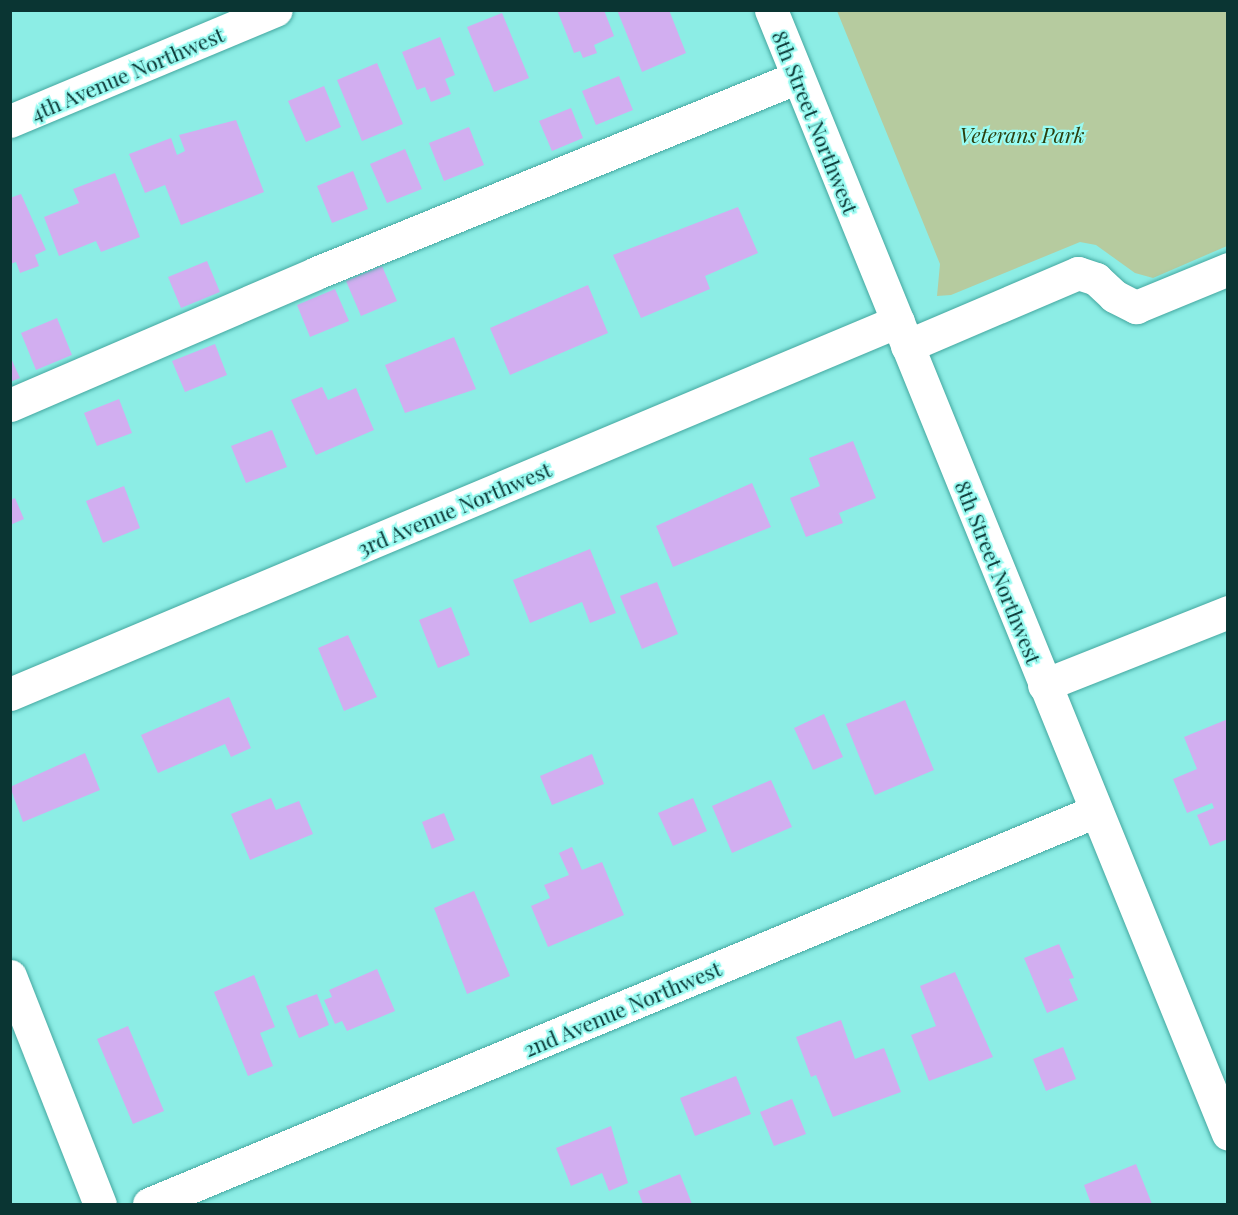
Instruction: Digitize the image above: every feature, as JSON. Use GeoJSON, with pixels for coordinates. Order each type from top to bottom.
{"type":"FeatureCollection","features":[{"type":"Feature","properties":{"kind":"street","name":"4th Avenue Northwest"},"geometry":{"type":"LineString","coordinates":[[10,121],[276,10]]}},
{"type":"Feature","properties":{"kind":"street","name":"8th Street Northwest"},"geometry":{"type":"LineString","coordinates":[[771,10],[1227,1134]]}},
{"type":"Feature","properties":{"kind":"street"},"geometry":{"type":"LineString","coordinates":[[10,405],[316,273],[798,77]]}},
{"type":"Feature","properties":{"kind":"street","name":"3rd Avenue Northwest"},"geometry":{"type":"LineString","coordinates":[[10,694],[902,334],[1078,273],[1096,279],[1114,296],[1136,307],[1227,269]]}},
{"type":"Feature","properties":{"kind":"street"},"geometry":{"type":"LineString","coordinates":[[1044,685],[1227,612]]}},
{"type":"Feature","properties":{"kind":"street","name":"2nd Avenue Northwest"},"geometry":{"type":"LineString","coordinates":[[149,1204],[1096,811]]}},
{"type":"Feature","properties":{"kind":"street"},"geometry":{"type":"LineString","coordinates":[[11,979],[100,1204]]}},
{"type":"Feature","properties":{"kind":"green space","name":"Veterans Park"},"geometry":{"type":"Polygon","coordinates":[[[837,11],[1227,11],[1227,246],[1153,278],[1135,273],[1096,245],[1080,242],[951,295],[937,296],[940,264],[837,11]]]}},
{"type":"Feature","properties":{"kind":"building"},"geometry":{"type":"Polygon","coordinates":[[[557,10],[604,10],[614,36],[594,45],[597,53],[583,58],[580,51],[574,53],[557,10]]]}},
{"type":"Feature","properties":{"kind":"building"},"geometry":{"type":"Polygon","coordinates":[[[617,10],[669,10],[686,53],[642,72],[617,10]]]}},
{"type":"Feature","properties":{"kind":"building"},"geometry":{"type":"Polygon","coordinates":[[[502,13],[529,78],[494,92],[467,27],[502,13]]]}},
{"type":"Feature","properties":{"kind":"building"},"geometry":{"type":"Polygon","coordinates":[[[440,37],[455,75],[445,79],[451,94],[431,102],[425,87],[417,90],[402,52],[440,37]]]}},
{"type":"Feature","properties":{"kind":"building"},"geometry":{"type":"Polygon","coordinates":[[[377,63],[403,124],[362,141],[337,80],[377,63]]]}},
{"type":"Feature","properties":{"kind":"building"},"geometry":{"type":"Polygon","coordinates":[[[619,76],[633,110],[596,125],[582,91],[619,76]]]}},
{"type":"Feature","properties":{"kind":"building"},"geometry":{"type":"Polygon","coordinates":[[[324,86],[341,127],[306,142],[288,101],[324,86]]]}},
{"type":"Feature","properties":{"kind":"building"},"geometry":{"type":"Polygon","coordinates":[[[571,108],[583,138],[552,151],[539,121],[571,108]]]}},
{"type":"Feature","properties":{"kind":"building"},"geometry":{"type":"Polygon","coordinates":[[[236,120],[264,192],[181,225],[165,185],[145,193],[129,154],[171,138],[177,155],[185,151],[179,135],[236,120]]]}},
{"type":"Feature","properties":{"kind":"building"},"geometry":{"type":"Polygon","coordinates":[[[469,127],[484,165],[444,181],[429,143],[469,127]]]}},
{"type":"Feature","properties":{"kind":"building"},"geometry":{"type":"Polygon","coordinates":[[[405,149],[422,189],[387,203],[370,164],[405,149]]]}},
{"type":"Feature","properties":{"kind":"building"},"geometry":{"type":"Polygon","coordinates":[[[353,171],[368,209],[332,223],[317,186],[353,171]]]}},
{"type":"Feature","properties":{"kind":"building"},"geometry":{"type":"Polygon","coordinates":[[[115,173],[140,237],[101,252],[96,241],[59,256],[44,217],[79,203],[73,189],[115,173]]]}},
{"type":"Feature","properties":{"kind":"building"},"geometry":{"type":"Polygon","coordinates":[[[21,194],[46,250],[35,255],[39,266],[20,273],[16,262],[10,264],[10,198],[21,194]]]}},
{"type":"Feature","properties":{"kind":"building"},"geometry":{"type":"Polygon","coordinates":[[[738,207],[758,253],[705,276],[710,289],[641,318],[613,255],[738,207]]]}},
{"type":"Feature","properties":{"kind":"building"},"geometry":{"type":"Polygon","coordinates":[[[207,261],[220,292],[181,308],[168,277],[207,261]]]}},
{"type":"Feature","properties":{"kind":"building"},"geometry":{"type":"Polygon","coordinates":[[[382,266],[397,301],[361,316],[346,281],[382,266]]]}},
{"type":"Feature","properties":{"kind":"building"},"geometry":{"type":"Polygon","coordinates":[[[588,285],[608,333],[510,375],[490,328],[588,285]]]}},
{"type":"Feature","properties":{"kind":"building"},"geometry":{"type":"Polygon","coordinates":[[[335,289],[349,321],[310,337],[297,305],[335,289]]]}},
{"type":"Feature","properties":{"kind":"building"},"geometry":{"type":"Polygon","coordinates":[[[57,318],[72,355],[36,370],[21,333],[57,318]]]}},
{"type":"Feature","properties":{"kind":"building"},"geometry":{"type":"Polygon","coordinates":[[[454,337],[476,389],[405,413],[385,365],[454,337]]]}},
{"type":"Feature","properties":{"kind":"building"},"geometry":{"type":"Polygon","coordinates":[[[215,344],[227,375],[185,392],[172,361],[215,344]]]}},
{"type":"Feature","properties":{"kind":"building"},"geometry":{"type":"Polygon","coordinates":[[[10,356],[20,378],[10,382],[10,356]]]}},
{"type":"Feature","properties":{"kind":"building"},"geometry":{"type":"Polygon","coordinates":[[[322,387],[328,400],[356,388],[374,430],[316,455],[291,400],[322,387]]]}},
{"type":"Feature","properties":{"kind":"building"},"geometry":{"type":"Polygon","coordinates":[[[119,399],[132,433],[97,446],[84,413],[119,399]]]}},
{"type":"Feature","properties":{"kind":"building"},"geometry":{"type":"Polygon","coordinates":[[[272,430],[287,467],[246,483],[231,446],[272,430]]]}},
{"type":"Feature","properties":{"kind":"building"},"geometry":{"type":"Polygon","coordinates":[[[853,441],[876,498],[839,513],[843,523],[806,537],[790,498],[820,486],[809,458],[853,441]]]}},
{"type":"Feature","properties":{"kind":"building"},"geometry":{"type":"Polygon","coordinates":[[[752,483],[771,527],[673,567],[656,526],[752,483]]]}},
{"type":"Feature","properties":{"kind":"building"},"geometry":{"type":"Polygon","coordinates":[[[124,486],[140,528],[103,543],[86,501],[124,486]]]}},
{"type":"Feature","properties":{"kind":"building"},"geometry":{"type":"Polygon","coordinates":[[[15,498],[24,519],[10,525],[10,500],[15,498]]]}},
{"type":"Feature","properties":{"kind":"building"},"geometry":{"type":"Polygon","coordinates":[[[590,549],[616,613],[590,623],[582,602],[530,623],[513,580],[590,549]]]}},
{"type":"Feature","properties":{"kind":"building"},"geometry":{"type":"Polygon","coordinates":[[[657,582],[678,634],[642,649],[620,596],[657,582]]]}},
{"type":"Feature","properties":{"kind":"building"},"geometry":{"type":"Polygon","coordinates":[[[451,607],[470,655],[438,668],[419,620],[451,607]]]}},
{"type":"Feature","properties":{"kind":"building"},"geometry":{"type":"Polygon","coordinates":[[[348,635],[377,697],[344,711],[318,648],[348,635]]]}},
{"type":"Feature","properties":{"kind":"building"},"geometry":{"type":"Polygon","coordinates":[[[229,697],[251,748],[231,757],[225,744],[158,773],[141,735],[229,697]]]}},
{"type":"Feature","properties":{"kind":"building"},"geometry":{"type":"Polygon","coordinates":[[[905,700],[934,770],[875,795],[846,724],[905,700]]]}},
{"type":"Feature","properties":{"kind":"building"},"geometry":{"type":"Polygon","coordinates":[[[824,714],[843,757],[813,770],[794,728],[824,714]]]}},
{"type":"Feature","properties":{"kind":"building"},"geometry":{"type":"Polygon","coordinates":[[[1228,719],[1228,839],[1210,846],[1197,815],[1214,808],[1212,803],[1187,813],[1173,779],[1197,769],[1184,737],[1228,719]]]}},
{"type":"Feature","properties":{"kind":"building"},"geometry":{"type":"Polygon","coordinates":[[[85,753],[100,790],[23,822],[10,787],[85,753]]]}},
{"type":"Feature","properties":{"kind":"building"},"geometry":{"type":"Polygon","coordinates":[[[592,754],[604,784],[552,805],[540,776],[592,754]]]}},
{"type":"Feature","properties":{"kind":"building"},"geometry":{"type":"Polygon","coordinates":[[[771,780],[792,827],[732,853],[712,806],[771,780]]]}},
{"type":"Feature","properties":{"kind":"building"},"geometry":{"type":"Polygon","coordinates":[[[271,798],[276,810],[299,801],[313,834],[250,860],[231,814],[271,798]]]}},
{"type":"Feature","properties":{"kind":"building"},"geometry":{"type":"Polygon","coordinates":[[[693,798],[707,831],[673,846],[658,813],[693,798]]]}},
{"type":"Feature","properties":{"kind":"building"},"geometry":{"type":"Polygon","coordinates":[[[444,813],[455,840],[432,849],[422,822],[444,813]]]}},
{"type":"Feature","properties":{"kind":"building"},"geometry":{"type":"Polygon","coordinates":[[[572,847],[582,870],[602,862],[624,915],[548,947],[531,906],[550,898],[544,885],[569,875],[559,853],[572,847]]]}},
{"type":"Feature","properties":{"kind":"building"},"geometry":{"type":"Polygon","coordinates":[[[474,891],[510,976],[467,994],[434,908],[474,891]]]}},
{"type":"Feature","properties":{"kind":"building"},"geometry":{"type":"Polygon","coordinates":[[[1059,944],[1074,978],[1069,979],[1078,1000],[1047,1013],[1024,958],[1059,944]]]}},
{"type":"Feature","properties":{"kind":"building"},"geometry":{"type":"Polygon","coordinates":[[[377,969],[395,1011],[347,1031],[342,1021],[335,1024],[324,1000],[332,997],[329,990],[377,969]]]}},
{"type":"Feature","properties":{"kind":"building"},"geometry":{"type":"Polygon","coordinates":[[[955,972],[993,1057],[929,1081],[911,1035],[936,1026],[920,986],[955,972]]]}},
{"type":"Feature","properties":{"kind":"building"},"geometry":{"type":"Polygon","coordinates":[[[254,975],[275,1027],[260,1033],[273,1066],[248,1076],[214,992],[254,975]]]}},
{"type":"Feature","properties":{"kind":"building"},"geometry":{"type":"Polygon","coordinates":[[[317,994],[329,1025],[299,1038],[286,1006],[317,994]]]}},
{"type":"Feature","properties":{"kind":"building"},"geometry":{"type":"Polygon","coordinates":[[[841,1020],[855,1059],[884,1048],[901,1092],[833,1117],[816,1075],[811,1077],[796,1037],[841,1020]]]}},
{"type":"Feature","properties":{"kind":"building"},"geometry":{"type":"Polygon","coordinates":[[[128,1026],[164,1111],[133,1124],[97,1039],[128,1026]]]}},
{"type":"Feature","properties":{"kind":"building"},"geometry":{"type":"Polygon","coordinates":[[[1063,1047],[1076,1079],[1046,1091],[1033,1059],[1063,1047]]]}},
{"type":"Feature","properties":{"kind":"building"},"geometry":{"type":"Polygon","coordinates":[[[736,1076],[751,1114],[695,1136],[680,1098],[736,1076]]]}},
{"type":"Feature","properties":{"kind":"building"},"geometry":{"type":"Polygon","coordinates":[[[792,1099],[806,1134],[774,1146],[760,1112],[792,1099]]]}},
{"type":"Feature","properties":{"kind":"building"},"geometry":{"type":"Polygon","coordinates":[[[611,1126],[628,1183],[609,1191],[602,1173],[571,1186],[556,1148],[611,1126]]]}},
{"type":"Feature","properties":{"kind":"building"},"geometry":{"type":"Polygon","coordinates":[[[1136,1164],[1152,1204],[1091,1204],[1084,1185],[1136,1164]]]}},
{"type":"Feature","properties":{"kind":"building"},"geometry":{"type":"Polygon","coordinates":[[[680,1174],[692,1204],[643,1204],[638,1191],[680,1174]]]}}]}
